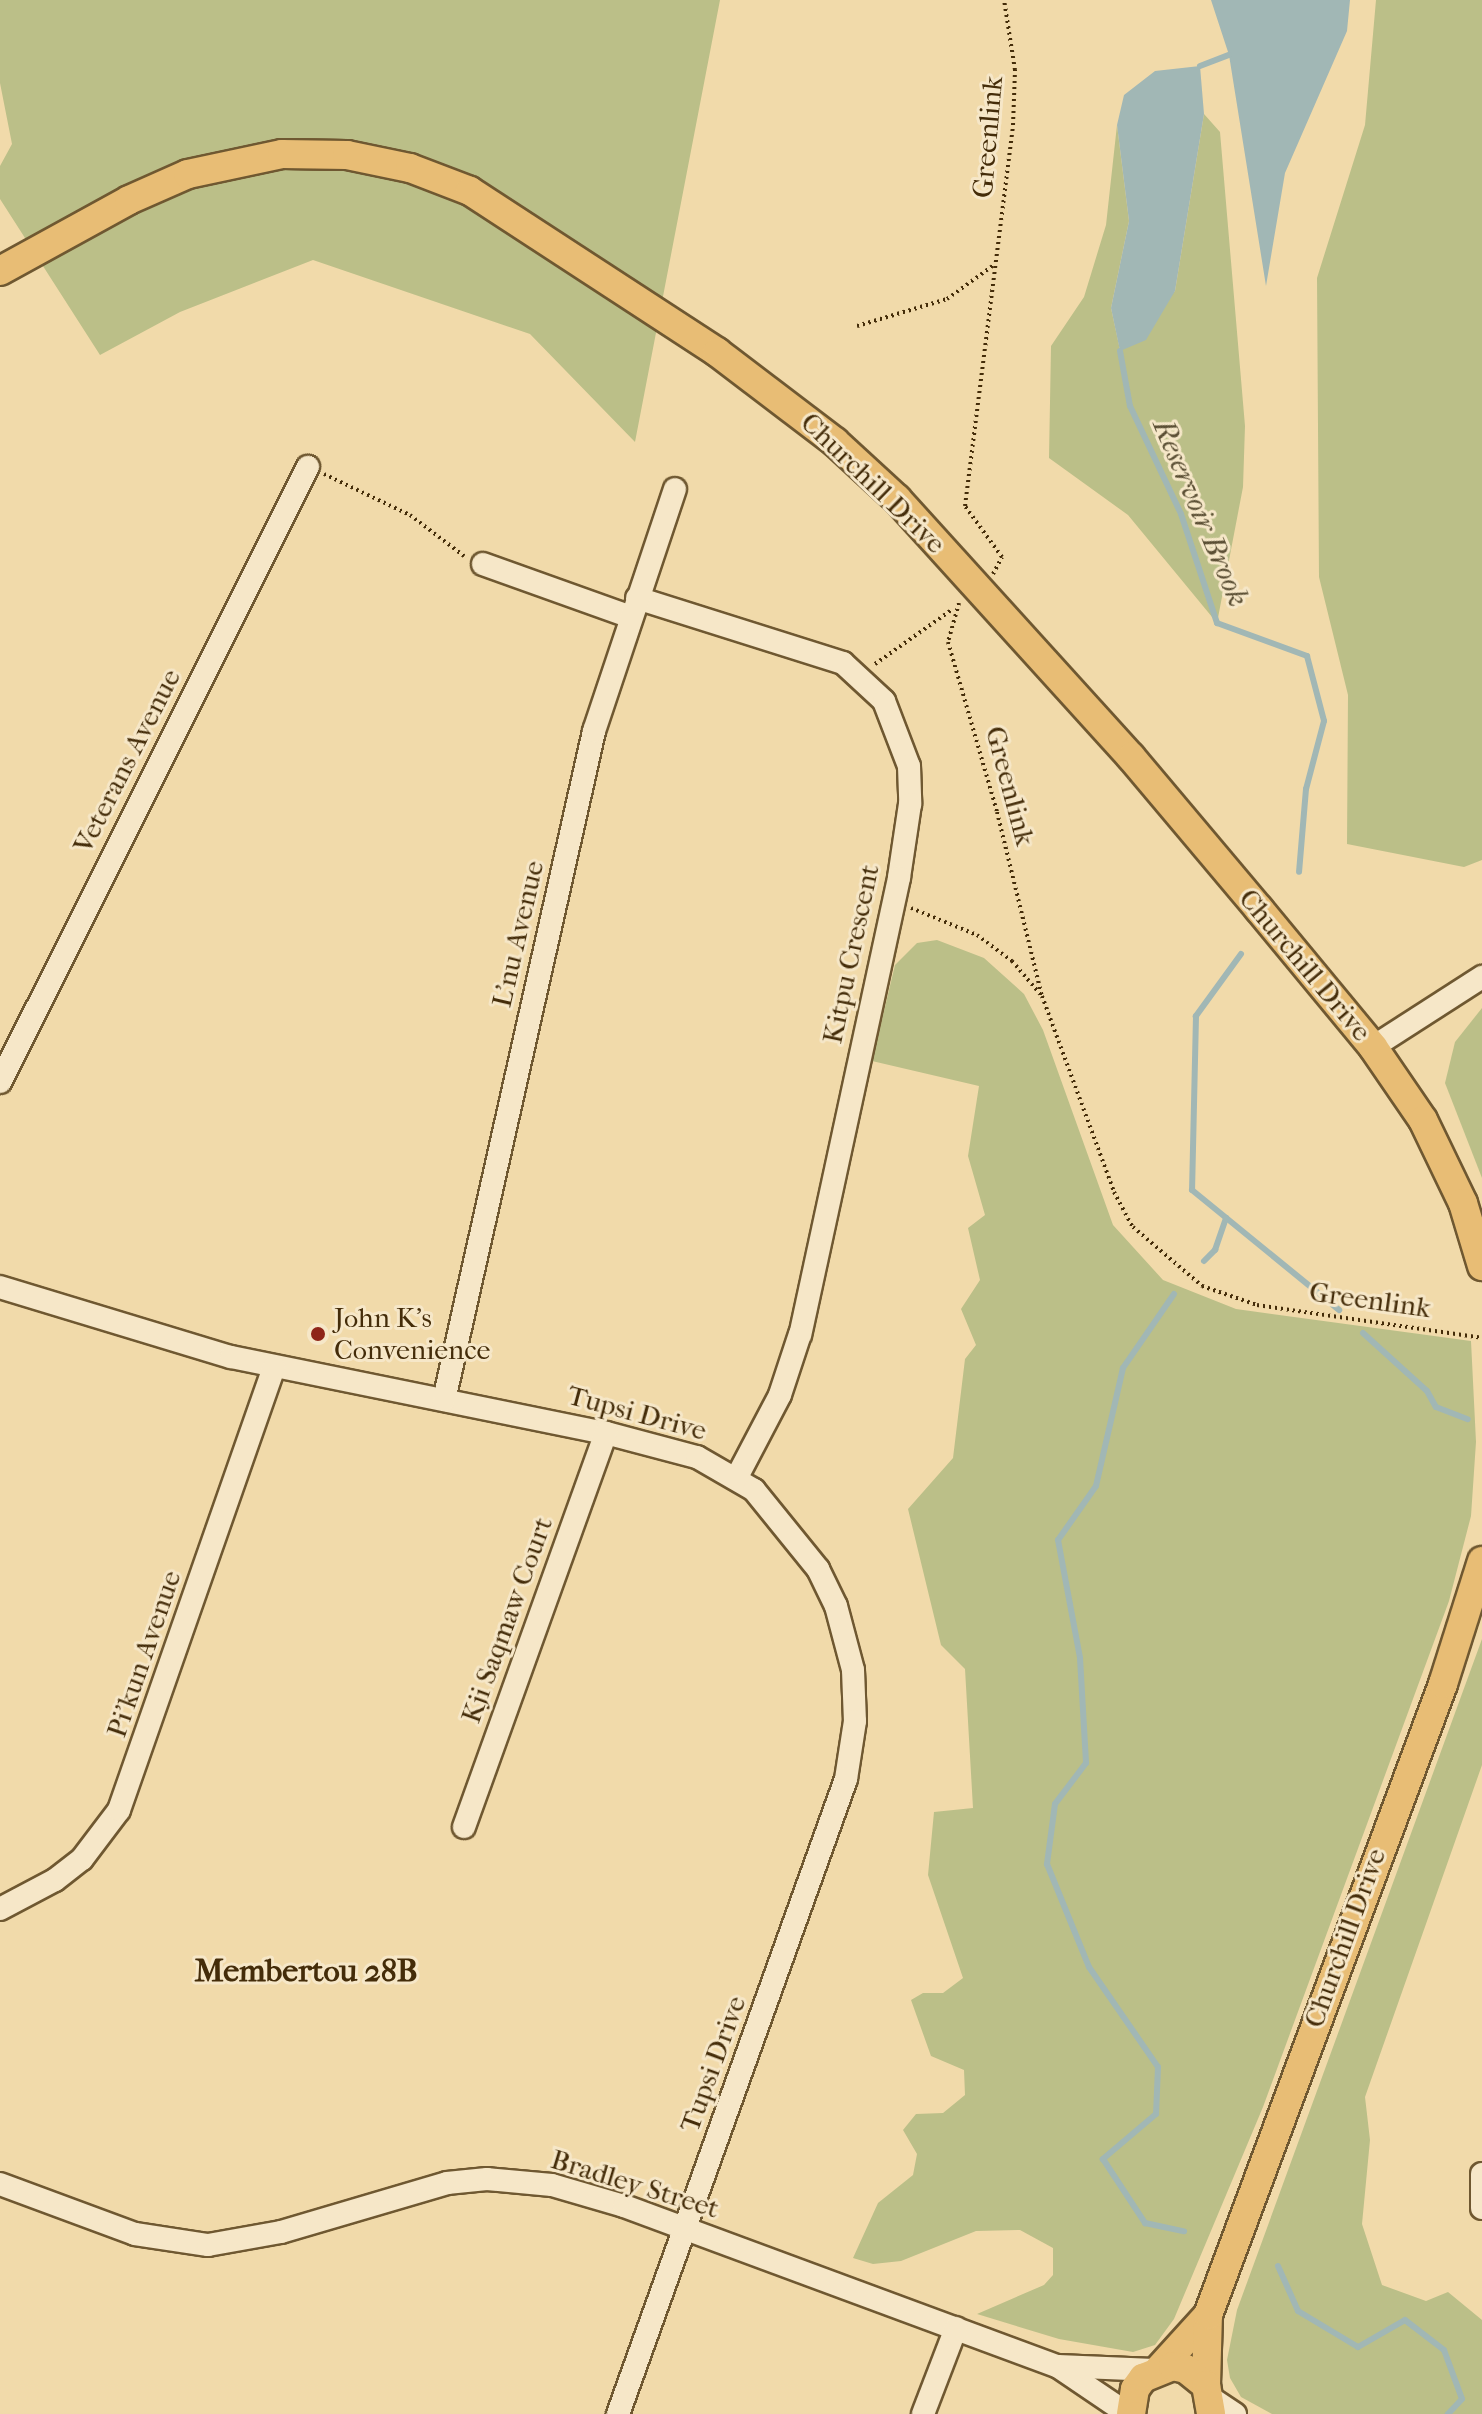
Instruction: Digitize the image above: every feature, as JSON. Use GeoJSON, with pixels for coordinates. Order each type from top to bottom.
{"type":"FeatureCollection","features":[{"type":"Feature","properties":{"kind":"main road","name":"Churchill Drive"},"geometry":{"type":"LineString","coordinates":[[0,271],[158,185],[219,164],[314,153],[410,168],[498,206],[729,360],[867,470],[977,587],[1131,757],[1373,1047],[1443,1156],[1482,1266]]}},
{"type":"Feature","properties":{"kind":"main road","name":"Churchill Drive"},"geometry":{"type":"LineString","coordinates":[[1210,2399],[1208,2315],[1443,1684],[1482,1561]]}},
{"type":"Feature","properties":{"kind":"main road","name":"Churchill Drive"},"geometry":{"type":"LineString","coordinates":[[1130,2414],[1135,2389],[1208,2315]]}},
{"type":"Feature","properties":{"kind":"main road"},"geometry":{"type":"LineString","coordinates":[[1157,2369],[1186,2369],[1210,2399]]}},
{"type":"Feature","properties":{"kind":"street","name":"Veterans Avenue"},"geometry":{"type":"LineString","coordinates":[[0,1082],[308,467]]}},
{"type":"Feature","properties":{"kind":"street","name":"L'nu Avenue"},"geometry":{"type":"LineString","coordinates":[[444,1400],[594,731],[675,489]]}},
{"type":"Feature","properties":{"kind":"street","name":"Kitpu Crescent"},"geometry":{"type":"LineString","coordinates":[[483,564],[634,607],[825,654],[861,675],[884,701],[909,766],[910,804],[894,902],[800,1334],[780,1395],[737,1477]]}},
{"type":"Feature","properties":{"kind":"street"},"geometry":{"type":"LineString","coordinates":[[1373,1047],[1482,977]]}},
{"type":"Feature","properties":{"kind":"street","name":"Tupsi Drive"},"geometry":{"type":"LineString","coordinates":[[0,1287],[274,1367],[606,1433],[697,1457],[737,1477],[796,1536],[829,1589],[849,1647],[855,1721],[837,1805],[618,2414]]}},
{"type":"Feature","properties":{"kind":"street","name":"Pi'kun Avenue"},"geometry":{"type":"LineString","coordinates":[[0,1909],[55,1880],[82,1859],[126,1798],[274,1367]]}},
{"type":"Feature","properties":{"kind":"street","name":"Kji Saqmaw Court"},"geometry":{"type":"LineString","coordinates":[[464,1827],[606,1433]]}},
{"type":"Feature","properties":{"kind":"street"},"geometry":{"type":"LineString","coordinates":[[1482,2174],[1482,2208]]}},
{"type":"Feature","properties":{"kind":"street","name":"Bradley Street"},"geometry":{"type":"LineString","coordinates":[[0,2184],[124,2231],[183,2243],[244,2241],[413,2190],[487,2179],[552,2185],[685,2228],[1057,2366],[1130,2414]]}},
{"type":"Feature","properties":{"kind":"street"},"geometry":{"type":"LineString","coordinates":[[923,2414],[956,2328]]}},
{"type":"Feature","properties":{"kind":"street","name":"Bradley Street"},"geometry":{"type":"LineString","coordinates":[[1057,2366],[1157,2369]]}},
{"type":"Feature","properties":{"kind":"street"},"geometry":{"type":"LineString","coordinates":[[1210,2399],[1235,2414]]}},
{"type":"Feature","properties":{"kind":"path","name":"Greenlink"},"geometry":{"type":"LineString","coordinates":[[1004,0],[1015,70],[996,264],[965,506],[1002,557],[1001,567],[955,607],[948,642],[997,812],[1042,996],[1114,1192],[1133,1227],[1170,1263],[1202,1286],[1257,1305],[1482,1338]]}},
{"type":"Feature","properties":{"kind":"path"},"geometry":{"type":"LineString","coordinates":[[857,326],[947,299],[996,264]]}},
{"type":"Feature","properties":{"kind":"path"},"geometry":{"type":"LineString","coordinates":[[308,467],[410,515],[458,553],[483,564]]}},
{"type":"Feature","properties":{"kind":"path"},"geometry":{"type":"LineString","coordinates":[[861,675],[955,607]]}},
{"type":"Feature","properties":{"kind":"path"},"geometry":{"type":"LineString","coordinates":[[894,902],[977,935],[1012,961],[1042,996]]}},
{"type":"Feature","properties":{"kind":"green space"},"geometry":{"type":"Polygon","coordinates":[[[0,0],[720,0],[635,442],[530,334],[313,260],[180,312],[100,355],[0,199],[0,166],[12,144],[0,83],[0,0]]]}},
{"type":"Feature","properties":{"kind":"green space"},"geometry":{"type":"Polygon","coordinates":[[[1376,0],[1482,0],[1482,860],[1464,867],[1347,844],[1348,695],[1319,577],[1317,278],[1365,125],[1376,0]]]}},
{"type":"Feature","properties":{"kind":"green space"},"geometry":{"type":"Polygon","coordinates":[[[1204,114],[1220,132],[1245,426],[1243,487],[1217,623],[1128,515],[1049,458],[1051,346],[1084,297],[1106,225],[1117,125],[1129,221],[1111,308],[1120,350],[1175,291],[1204,114]]]}},
{"type":"Feature","properties":{"kind":"green space"},"geometry":{"type":"Polygon","coordinates":[[[937,940],[984,958],[1024,994],[1043,1030],[1113,1225],[1163,1280],[1236,1309],[1471,1341],[1476,1442],[1471,1516],[1449,1601],[1263,2107],[1174,2319],[1155,2345],[1133,2352],[1059,2339],[977,2314],[1044,2285],[1053,2275],[1053,2248],[1020,2230],[976,2231],[901,2261],[873,2264],[853,2258],[878,2203],[913,2175],[917,2154],[903,2130],[916,2114],[943,2113],[965,2095],[964,2070],[931,2056],[911,2000],[923,1993],[943,1993],[963,1978],[928,1875],[934,1812],[973,1808],[965,1669],[941,1645],[908,1509],[953,1458],[965,1359],[976,1345],[961,1309],[980,1280],[968,1228],[985,1215],[968,1156],[979,1086],[872,1061],[895,965],[917,943],[937,940]]]}},
{"type":"Feature","properties":{"kind":"green space"},"geometry":{"type":"Polygon","coordinates":[[[1482,1008],[1482,1178],[1445,1083],[1455,1042],[1482,1008]]]}},
{"type":"Feature","properties":{"kind":"green space"},"geometry":{"type":"Polygon","coordinates":[[[1482,1639],[1482,1765],[1365,2097],[1370,2140],[1362,2224],[1382,2285],[1426,2301],[1448,2292],[1482,2320],[1482,2414],[1272,2414],[1241,2397],[1230,2378],[1227,2360],[1237,2310],[1482,1639]]]}},
{"type":"Feature","properties":{"kind":"water"},"geometry":{"type":"Polygon","coordinates":[[[1211,0],[1350,0],[1347,31],[1285,173],[1266,286],[1229,55],[1211,0]]]}},
{"type":"Feature","properties":{"kind":"water"},"geometry":{"type":"Polygon","coordinates":[[[1200,66],[1204,114],[1175,291],[1146,340],[1120,351],[1111,308],[1129,221],[1117,125],[1124,95],[1155,71],[1200,66]]]}},
{"type":"Feature","properties":{"kind":"waterway","name":"Reservoir Brook"},"geometry":{"type":"LineString","coordinates":[[1200,66],[1229,55]]}},
{"type":"Feature","properties":{"kind":"waterway","name":"Reservoir Brook"},"geometry":{"type":"LineString","coordinates":[[1120,351],[1130,406],[1181,514],[1217,623],[1307,656],[1324,721],[1306,789],[1299,872]]}},
{"type":"Feature","properties":{"kind":"waterway","name":"Reservoir Brook"},"geometry":{"type":"LineString","coordinates":[[1241,954],[1196,1016],[1192,1190],[1339,1310]]}},
{"type":"Feature","properties":{"kind":"waterway"},"geometry":{"type":"LineString","coordinates":[[1204,1261],[1215,1250],[1226,1218]]}},
{"type":"Feature","properties":{"kind":"waterway"},"geometry":{"type":"LineString","coordinates":[[1174,1294],[1123,1368],[1096,1486],[1058,1540],[1080,1658],[1086,1763],[1055,1804],[1047,1864],[1089,1967],[1158,2067],[1156,2114],[1103,2159],[1145,2223],[1184,2231]]}},
{"type":"Feature","properties":{"kind":"waterway","name":"Reservoir Brook"},"geometry":{"type":"LineString","coordinates":[[1363,1333],[1427,1391],[1436,1407],[1468,1419]]}},
{"type":"Feature","properties":{"kind":"waterway"},"geometry":{"type":"LineString","coordinates":[[1278,2266],[1298,2311],[1358,2347],[1405,2320],[1444,2350],[1462,2399],[1448,2414]]}},
{"type":"Feature","properties":{"kind":"place","name":"John K's Convenience"},"geometry":{"type":"Point","coordinates":[318,1334]}},
{"type":"Feature","properties":{"kind":"district","name":"Membertou 28B"},"geometry":{"type":"Point","coordinates":[306,1971]}}]}
